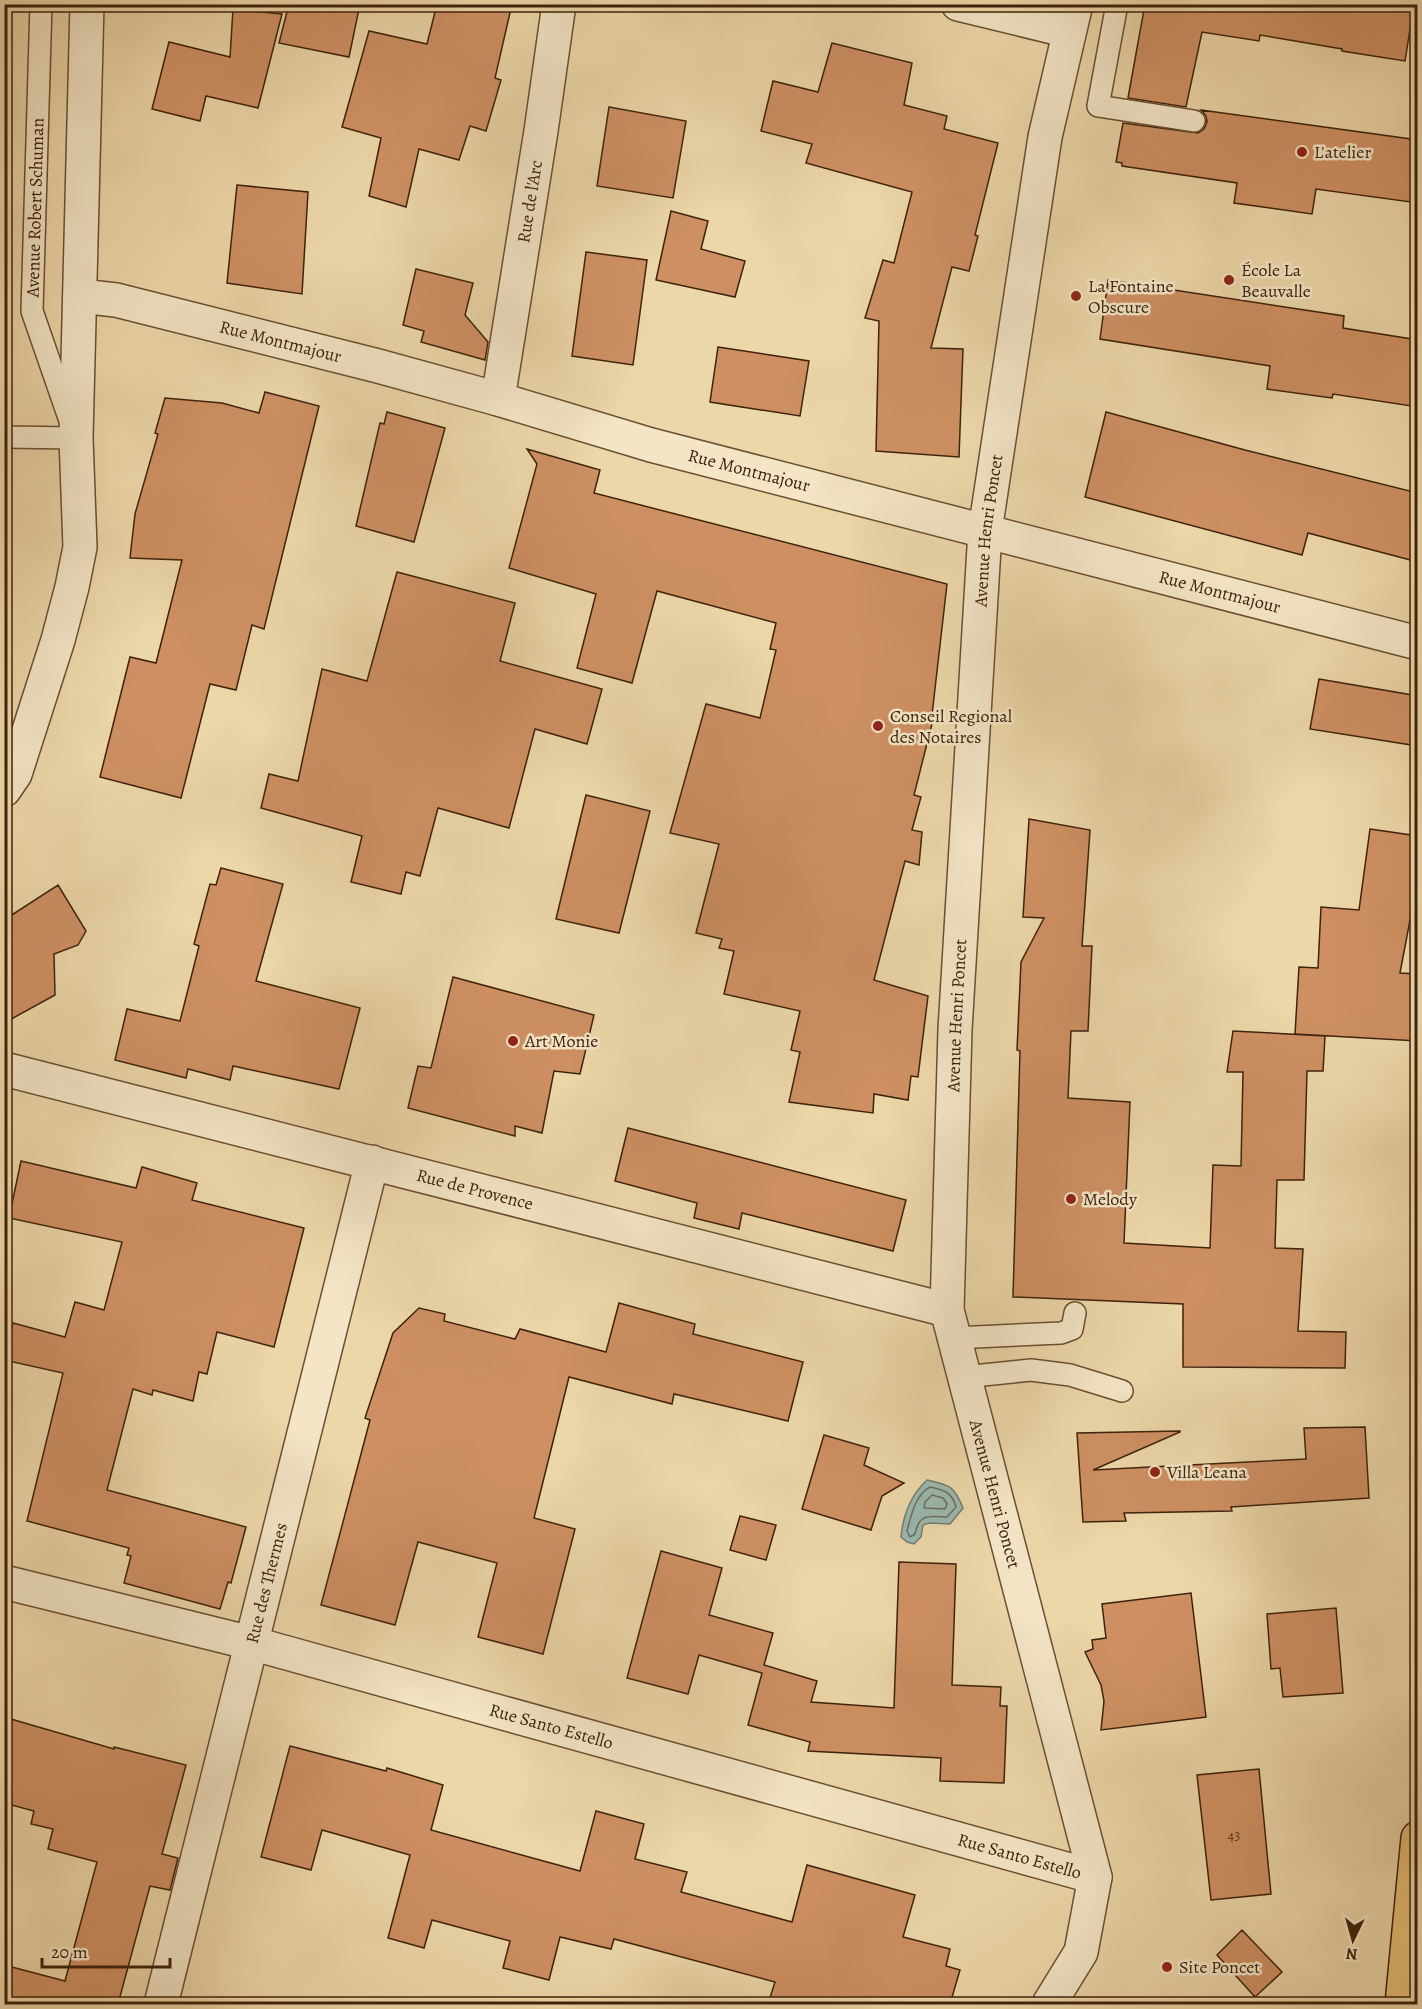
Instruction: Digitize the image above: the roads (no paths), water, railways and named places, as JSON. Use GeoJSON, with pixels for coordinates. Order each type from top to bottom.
{"type":"FeatureCollection","features":[{"type":"Feature","properties":{"kind":"main road"},"geometry":{"type":"LineString","coordinates":[[1402,2004],[1418,1838]]}},
{"type":"Feature","properties":{"kind":"street","name":"Avenue Robert Schuman"},"geometry":{"type":"LineString","coordinates":[[8,779],[58,640],[80,547],[76,438],[87,4]]}},
{"type":"Feature","properties":{"kind":"street","name":"Rue de l'Arc"},"geometry":{"type":"LineString","coordinates":[[498,399],[559,4]]}},
{"type":"Feature","properties":{"kind":"street"},"geometry":{"type":"LineString","coordinates":[[958,4],[1073,18]]}},
{"type":"Feature","properties":{"kind":"street","name":"Avenue Henri Poncet"},"geometry":{"type":"LineString","coordinates":[[1049,2004],[1081,1952],[1095,1877],[950,1324],[955,1030],[985,531],[1045,137],[1073,18]]}},
{"type":"Feature","properties":{"kind":"street","name":"Rue Montmajour"},"geometry":{"type":"LineString","coordinates":[[80,296],[116,300],[378,366],[651,445],[1418,644]]}},
{"type":"Feature","properties":{"kind":"street","name":"Rue de Provence"},"geometry":{"type":"LineString","coordinates":[[4,1069],[372,1162],[950,1324]]}},
{"type":"Feature","properties":{"kind":"street","name":"Rue des Thermes"},"geometry":{"type":"LineString","coordinates":[[161,2004],[372,1162]]}},
{"type":"Feature","properties":{"kind":"street","name":"Rue Santo Estello"},"geometry":{"type":"LineString","coordinates":[[4,1581],[252,1643],[1095,1877]]}},
{"type":"Feature","properties":{"kind":"lane","name":"Avenue Robert Schuman"},"geometry":{"type":"LineString","coordinates":[[41,4],[32,311],[76,438]]}},
{"type":"Feature","properties":{"kind":"lane"},"geometry":{"type":"LineString","coordinates":[[1118,4],[1098,106],[1194,121]]}},
{"type":"Feature","properties":{"kind":"lane"},"geometry":{"type":"LineString","coordinates":[[4,437],[76,438]]}},
{"type":"Feature","properties":{"kind":"lane"},"geometry":{"type":"LineString","coordinates":[[950,1324],[1061,1333],[1072,1329],[1075,1313]]}},
{"type":"Feature","properties":{"kind":"lane"},"geometry":{"type":"LineString","coordinates":[[964,1377],[1031,1370],[1070,1375],[1122,1391]]}},
{"type":"Feature","properties":{"kind":"water"},"geometry":{"type":"Polygon","coordinates":[[[927,1480],[950,1487],[963,1508],[950,1524],[923,1525],[921,1537],[914,1544],[901,1537],[902,1529],[912,1499],[927,1480]]]}},
{"type":"Feature","properties":{"kind":"place","name":"L'atelier"},"geometry":{"type":"Point","coordinates":[1302,152]}},
{"type":"Feature","properties":{"kind":"place","name":"École La Beauvalle"},"geometry":{"type":"Point","coordinates":[1229,280]}},
{"type":"Feature","properties":{"kind":"place","name":"La Fontaine Obscure"},"geometry":{"type":"Point","coordinates":[1076,296]}},
{"type":"Feature","properties":{"kind":"place","name":"Conseil Regional des Notaires"},"geometry":{"type":"Point","coordinates":[878,726]}},
{"type":"Feature","properties":{"kind":"place","name":"Art Monie"},"geometry":{"type":"Point","coordinates":[513,1041]}},
{"type":"Feature","properties":{"kind":"place","name":"Melody"},"geometry":{"type":"Point","coordinates":[1071,1199]}},
{"type":"Feature","properties":{"kind":"place","name":"Villa Leana"},"geometry":{"type":"Point","coordinates":[1155,1472]}},
{"type":"Feature","properties":{"kind":"place","name":"Site Poncet"},"geometry":{"type":"Point","coordinates":[1167,1967]}}]}
